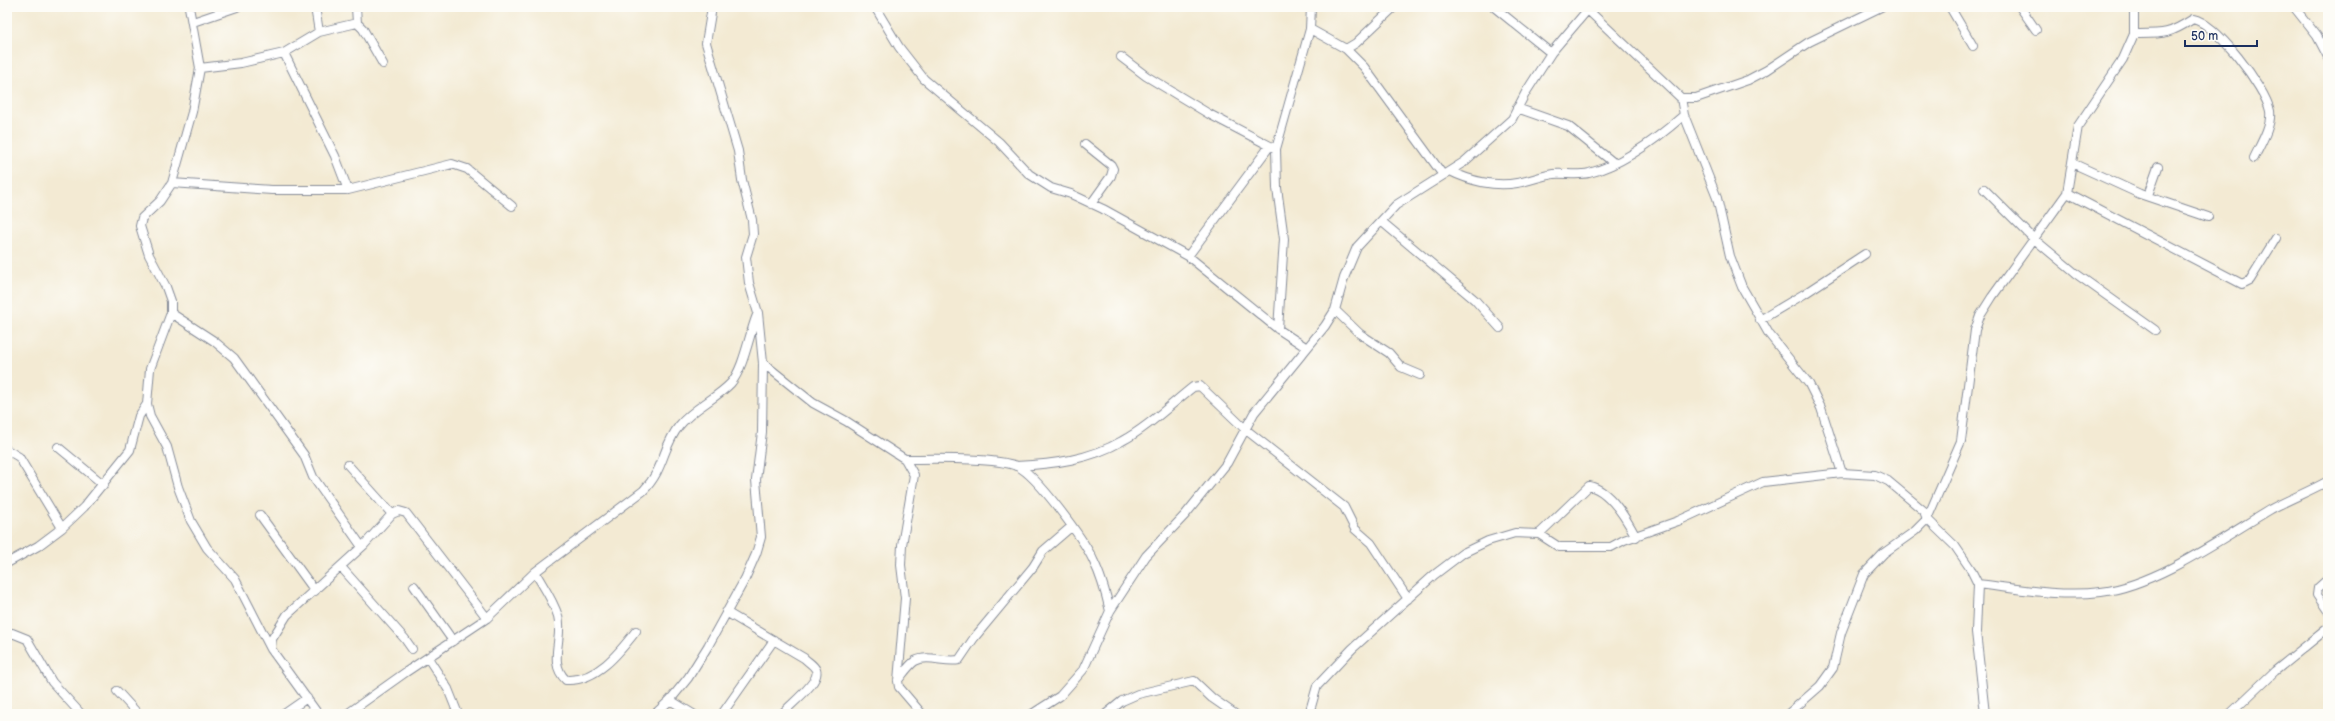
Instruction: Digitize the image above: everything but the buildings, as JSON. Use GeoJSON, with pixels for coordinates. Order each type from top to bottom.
{"type":"FeatureCollection","features":[{"type":"Feature","properties":{"kind":"street"},"geometry":{"type":"LineString","coordinates":[[189,7],[193,22],[200,68],[192,112],[172,183],[160,200],[142,218],[140,226],[147,250],[171,301],[171,313],[150,369],[147,404],[150,416],[167,447],[178,487],[191,521],[207,548],[235,579],[271,649],[318,714]]}},
{"type":"Feature","properties":{"kind":"street"},"geometry":{"type":"LineString","coordinates":[[193,22],[237,7]]}},
{"type":"Feature","properties":{"kind":"street"},"geometry":{"type":"LineString","coordinates":[[315,7],[319,32]]}},
{"type":"Feature","properties":{"kind":"street"},"geometry":{"type":"LineString","coordinates":[[356,7],[357,23],[363,29],[382,64]]}},
{"type":"Feature","properties":{"kind":"street"},"geometry":{"type":"LineString","coordinates":[[655,714],[670,700],[688,678],[726,612],[756,554],[761,536],[756,480],[762,432],[763,363],[758,313],[746,268],[746,257],[753,234],[752,220],[742,180],[738,150],[706,42],[712,7]]}},
{"type":"Feature","properties":{"kind":"street"},"geometry":{"type":"LineString","coordinates":[[1188,256],[1272,148],[1310,29],[1310,7]]}},
{"type":"Feature","properties":{"kind":"street"},"geometry":{"type":"LineString","coordinates":[[1346,49],[1356,43],[1394,7]]}},
{"type":"Feature","properties":{"kind":"street"},"geometry":{"type":"LineString","coordinates":[[1494,7],[1551,53]]}},
{"type":"Feature","properties":{"kind":"street"},"geometry":{"type":"LineString","coordinates":[[1681,98],[1696,98],[1748,80],[1767,70],[1809,42],[1881,7]]}},
{"type":"Feature","properties":{"kind":"street"},"geometry":{"type":"LineString","coordinates":[[1950,7],[1973,46]]}},
{"type":"Feature","properties":{"kind":"street"},"geometry":{"type":"LineString","coordinates":[[2020,7],[2036,30]]}},
{"type":"Feature","properties":{"kind":"street"},"geometry":{"type":"LineString","coordinates":[[1788,714],[1820,686],[1833,668],[1841,633],[1864,574],[1884,553],[1915,531],[1928,519],[1961,441],[1975,330],[1980,316],[2067,193],[2078,126],[2123,60],[2134,34],[2134,10],[2126,7]]}},
{"type":"Feature","properties":{"kind":"street"},"geometry":{"type":"LineString","coordinates":[[2294,7],[2308,23],[2328,56]]}},
{"type":"Feature","properties":{"kind":"street"},"geometry":{"type":"LineString","coordinates":[[1032,714],[1060,696],[1083,670],[1110,611],[1146,556],[1185,515],[1227,463],[1254,413],[1325,326],[1335,310],[1344,278],[1357,248],[1396,205],[1464,162],[1512,119],[1517,108],[1551,53],[1589,8],[1681,98],[1684,114],[1717,198],[1730,256],[1742,287],[1760,320],[1809,384],[1821,408],[1842,473]]}},
{"type":"Feature","properties":{"kind":"street"},"geometry":{"type":"LineString","coordinates":[[878,9],[899,47],[924,79],[999,142],[1029,174],[1051,188],[1071,194],[1188,256],[1278,328],[1307,348]]}},
{"type":"Feature","properties":{"kind":"street"},"geometry":{"type":"LineString","coordinates":[[2134,34],[2160,34],[2176,30],[2193,19],[2201,20],[2229,46],[2260,87],[2270,112],[2270,122],[2254,158]]}},
{"type":"Feature","properties":{"kind":"street"},"geometry":{"type":"LineString","coordinates":[[200,68],[241,63],[284,53],[319,32],[357,23]]}},
{"type":"Feature","properties":{"kind":"street"},"geometry":{"type":"LineString","coordinates":[[1310,29],[1346,49],[1364,67],[1446,173],[1476,181],[1497,184],[1517,183],[1553,174],[1588,174],[1614,163],[1662,133],[1684,114]]}},
{"type":"Feature","properties":{"kind":"street"},"geometry":{"type":"LineString","coordinates":[[284,53],[335,156],[348,190]]}},
{"type":"Feature","properties":{"kind":"street"},"geometry":{"type":"LineString","coordinates":[[1121,57],[1146,76],[1234,129],[1272,148]]}},
{"type":"Feature","properties":{"kind":"street"},"geometry":{"type":"LineString","coordinates":[[1517,108],[1568,126],[1614,163]]}},
{"type":"Feature","properties":{"kind":"street"},"geometry":{"type":"LineString","coordinates":[[1084,144],[1111,165],[1113,169],[1111,176],[1091,204]]}},
{"type":"Feature","properties":{"kind":"street"},"geometry":{"type":"LineString","coordinates":[[1272,148],[1284,239],[1278,328]]}},
{"type":"Feature","properties":{"kind":"street"},"geometry":{"type":"LineString","coordinates":[[2072,163],[2101,178],[2208,217]]}},
{"type":"Feature","properties":{"kind":"street"},"geometry":{"type":"LineString","coordinates":[[172,183],[272,190],[348,190],[452,164],[467,169],[512,206]]}},
{"type":"Feature","properties":{"kind":"street"},"geometry":{"type":"LineString","coordinates":[[2148,195],[2158,167]]}},
{"type":"Feature","properties":{"kind":"street"},"geometry":{"type":"LineString","coordinates":[[1984,189],[2034,239],[2075,273],[2155,330]]}},
{"type":"Feature","properties":{"kind":"street"},"geometry":{"type":"LineString","coordinates":[[2067,193],[2242,284],[2250,280],[2276,238]]}},
{"type":"Feature","properties":{"kind":"street"},"geometry":{"type":"LineString","coordinates":[[1381,222],[1475,300],[1500,328]]}},
{"type":"Feature","properties":{"kind":"street"},"geometry":{"type":"LineString","coordinates":[[1760,320],[1804,294],[1865,254]]}},
{"type":"Feature","properties":{"kind":"street"},"geometry":{"type":"LineString","coordinates":[[1335,310],[1360,334],[1389,354],[1401,368],[1420,375]]}},
{"type":"Feature","properties":{"kind":"street"},"geometry":{"type":"LineString","coordinates":[[171,313],[214,341],[234,358],[304,455],[312,477],[362,547]]}},
{"type":"Feature","properties":{"kind":"street"},"geometry":{"type":"LineString","coordinates":[[347,714],[406,672],[487,618],[535,572],[643,491],[654,480],[680,425],[731,382],[758,313]]}},
{"type":"Feature","properties":{"kind":"street"},"geometry":{"type":"LineString","coordinates":[[763,363],[813,403],[846,421],[905,458],[983,461],[1016,466],[1047,465],[1077,460],[1105,450],[1124,440],[1193,387],[1200,386],[1245,429],[1344,507],[1354,529],[1371,543],[1408,599]]}},
{"type":"Feature","properties":{"kind":"street"},"geometry":{"type":"LineString","coordinates":[[7,563],[38,546],[62,528],[104,485],[130,450],[139,416],[147,404]]}},
{"type":"Feature","properties":{"kind":"street"},"geometry":{"type":"LineString","coordinates":[[58,447],[104,485]]}},
{"type":"Feature","properties":{"kind":"street"},"geometry":{"type":"LineString","coordinates":[[7,450],[19,456],[62,528]]}},
{"type":"Feature","properties":{"kind":"street"},"geometry":{"type":"LineString","coordinates":[[905,458],[914,476],[902,545],[901,565],[905,598],[898,680],[900,687],[922,714]]}},
{"type":"Feature","properties":{"kind":"street"},"geometry":{"type":"LineString","coordinates":[[348,465],[392,514]]}},
{"type":"Feature","properties":{"kind":"street"},"geometry":{"type":"LineString","coordinates":[[1016,466],[1033,479],[1071,526],[1094,561],[1103,584],[1110,611]]}},
{"type":"Feature","properties":{"kind":"street"},"geometry":{"type":"LineString","coordinates":[[1309,714],[1317,686],[1352,649],[1434,575],[1463,553],[1488,541],[1515,533],[1539,534],[1559,547],[1611,547],[1678,520],[1763,482],[1842,473],[1875,475],[1888,481],[1919,505],[1928,519],[1955,546],[1978,584],[1976,632],[1984,714]]}},
{"type":"Feature","properties":{"kind":"street"},"geometry":{"type":"LineString","coordinates":[[1978,584],[2029,591],[2062,592],[2101,592],[2127,587],[2158,574],[2271,510],[2328,481]]}},
{"type":"Feature","properties":{"kind":"street"},"geometry":{"type":"LineString","coordinates":[[1539,534],[1589,486],[1596,488],[1623,512],[1636,537]]}},
{"type":"Feature","properties":{"kind":"street"},"geometry":{"type":"LineString","coordinates":[[271,649],[272,639],[288,615],[362,547],[392,514],[399,511],[406,513],[487,618]]}},
{"type":"Feature","properties":{"kind":"street"},"geometry":{"type":"LineString","coordinates":[[260,515],[315,591]]}},
{"type":"Feature","properties":{"kind":"street"},"geometry":{"type":"LineString","coordinates":[[898,680],[911,665],[920,660],[949,662],[959,660],[978,632],[1033,567],[1043,551],[1071,526]]}},
{"type":"Feature","properties":{"kind":"street"},"geometry":{"type":"LineString","coordinates":[[341,567],[405,639],[412,649]]}},
{"type":"Feature","properties":{"kind":"street"},"geometry":{"type":"LineString","coordinates":[[535,572],[557,614],[560,634],[556,661],[560,674],[566,680],[576,681],[597,671],[614,658],[636,631]]}},
{"type":"Feature","properties":{"kind":"street"},"geometry":{"type":"LineString","coordinates":[[2328,579],[2318,588],[2317,595],[2328,611]]}},
{"type":"Feature","properties":{"kind":"street"},"geometry":{"type":"LineString","coordinates":[[414,586],[453,641]]}},
{"type":"Feature","properties":{"kind":"street"},"geometry":{"type":"LineString","coordinates":[[726,612],[804,658],[815,668],[817,674],[814,682],[782,714]]}},
{"type":"Feature","properties":{"kind":"street"},"geometry":{"type":"LineString","coordinates":[[2230,714],[2275,671],[2328,628]]}},
{"type":"Feature","properties":{"kind":"street"},"geometry":{"type":"LineString","coordinates":[[7,636],[12,633],[27,639],[52,682],[82,714]]}},
{"type":"Feature","properties":{"kind":"street"},"geometry":{"type":"LineString","coordinates":[[722,714],[774,640]]}},
{"type":"Feature","properties":{"kind":"street"},"geometry":{"type":"LineString","coordinates":[[428,658],[448,689],[458,714]]}},
{"type":"Feature","properties":{"kind":"street"},"geometry":{"type":"LineString","coordinates":[[1106,714],[1122,701],[1138,694],[1194,681],[1212,698],[1235,714]]}},
{"type":"Feature","properties":{"kind":"street"},"geometry":{"type":"LineString","coordinates":[[117,691],[138,714]]}},
{"type":"Feature","properties":{"kind":"street"},"geometry":{"type":"LineString","coordinates":[[284,714],[307,698]]}},
{"type":"Feature","properties":{"kind":"street"},"geometry":{"type":"LineString","coordinates":[[670,700],[693,714]]}}]}
